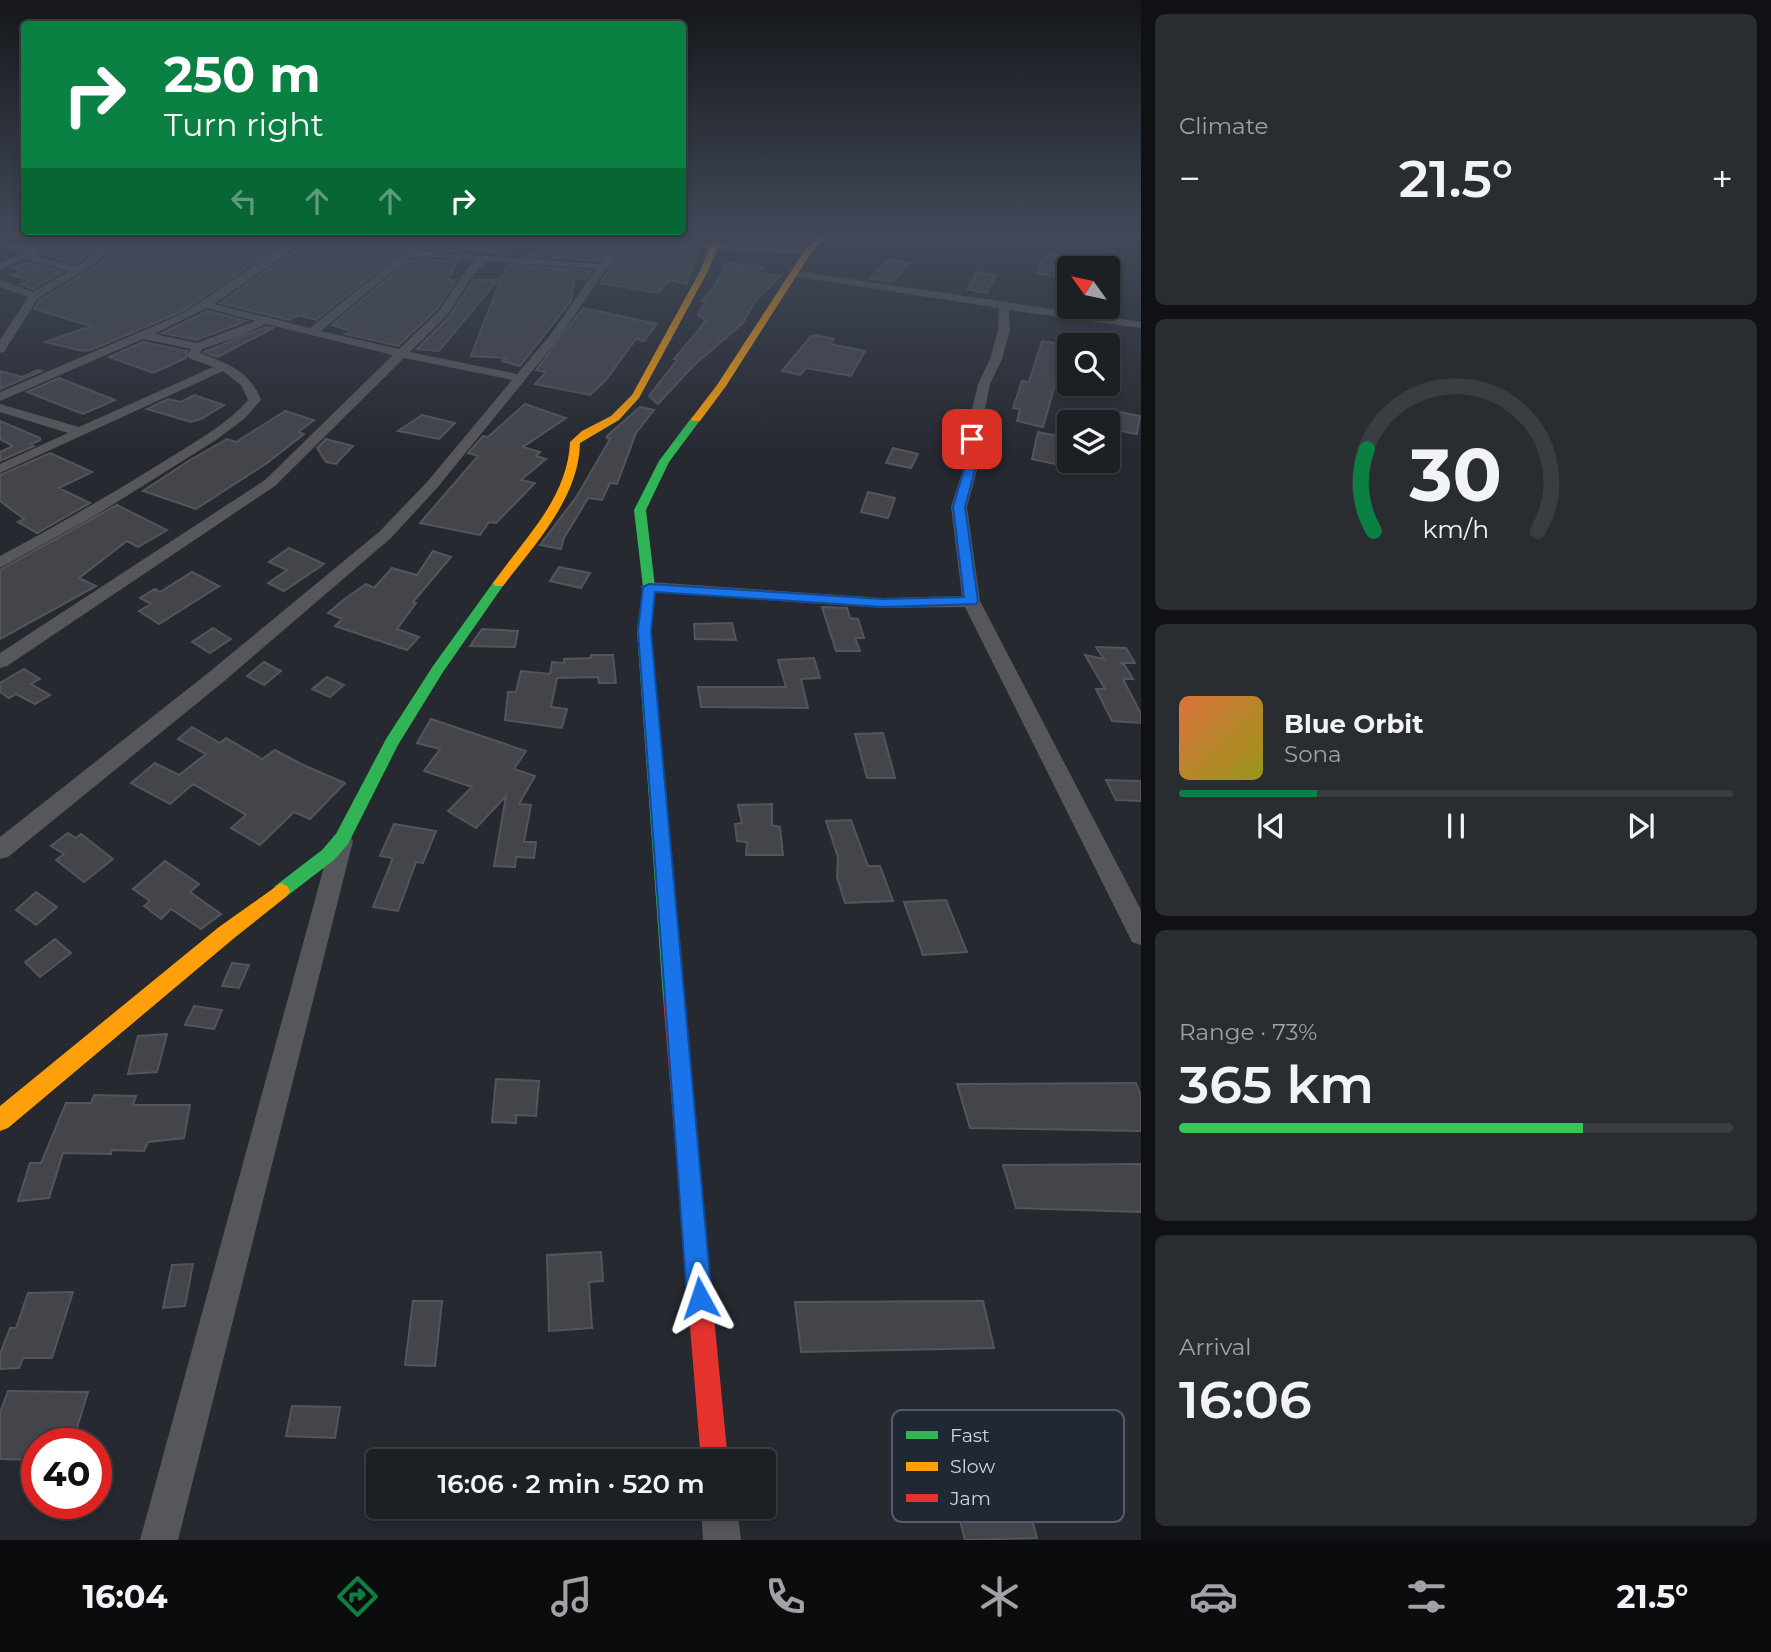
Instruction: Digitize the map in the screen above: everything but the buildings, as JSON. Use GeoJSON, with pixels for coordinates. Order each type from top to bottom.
{"type":"FeatureCollection","features":[{"type":"Feature","properties":{"kind":"street"},"geometry":{"type":"LineString","coordinates":[[0,349],[26,309]]}},
{"type":"Feature","properties":{"kind":"street"},"geometry":{"type":"LineString","coordinates":[[0,397],[198,309]]}},
{"type":"Feature","properties":{"kind":"street"},"geometry":{"type":"LineString","coordinates":[[224,309],[356,344],[519,378]]}},
{"type":"Feature","properties":{"kind":"street"},"geometry":{"type":"LineString","coordinates":[[314,331],[342,309]]}},
{"type":"Feature","properties":{"kind":"street"},"geometry":{"type":"LineString","coordinates":[[0,662],[270,483],[446,309]]}},
{"type":"Feature","properties":{"kind":"street"},"geometry":{"type":"LineString","coordinates":[[0,850],[215,678],[384,535],[432,485],[574,309]]}},
{"type":"Feature","properties":{"kind":"street"},"geometry":{"type":"LineString","coordinates":[[159,1540],[342,839],[391,743],[438,669],[568,485],[577,457],[575,442],[588,431],[610,422],[632,403],[642,390],[646,376],[683,309]]}},
{"type":"Feature","properties":{"kind":"street"},"geometry":{"type":"LineString","coordinates":[[714,1449],[679,1066],[644,631],[649,587],[639,510],[664,461],[721,386],[770,309]]}},
{"type":"Feature","properties":{"kind":"street"},"geometry":{"type":"LineString","coordinates":[[1004,309],[1004,330],[996,359],[984,384],[972,439],[970,470],[959,507],[971,601],[1141,934]]}},
{"type":"Feature","properties":{"kind":"street"},"geometry":{"type":"LineString","coordinates":[[1025,309],[1141,325]]}},
{"type":"Feature","properties":{"kind":"street"},"geometry":{"type":"LineString","coordinates":[[141,335],[198,347],[237,334],[267,319]]}},
{"type":"Feature","properties":{"kind":"street"},"geometry":{"type":"LineString","coordinates":[[0,563],[114,500],[247,411],[255,400],[252,387],[243,377],[224,366],[193,355],[198,347]]}},
{"type":"Feature","properties":{"kind":"street"},"geometry":{"type":"LineString","coordinates":[[0,469],[224,366]]}},
{"type":"Feature","properties":{"kind":"street"},"geometry":{"type":"LineString","coordinates":[[0,408],[80,432]]}},
{"type":"Feature","properties":{"kind":"street"},"geometry":{"type":"LineString","coordinates":[[649,587],[883,603],[971,601]]}},
{"type":"Feature","properties":{"kind":"street"},"geometry":{"type":"LineString","coordinates":[[0,1120],[226,933],[328,855],[342,839]]}},
{"type":"Feature","properties":{"kind":"street"},"geometry":{"type":"LineString","coordinates":[[720,1519],[722,1540]]}},
{"type":"Feature","properties":{"kind":"traffic: fast"},"geometry":{"type":"LineString","coordinates":[[673,997],[644,631],[649,587],[640,510],[664,461],[696,419]]}},
{"type":"Feature","properties":{"kind":"traffic: fast"},"geometry":{"type":"LineString","coordinates":[[281,891],[328,855],[342,839],[391,743],[438,669],[499,583]]}},
{"type":"Feature","properties":{"kind":"traffic: slow"},"geometry":{"type":"LineString","coordinates":[[499,583],[549,516],[560,496],[569,477],[575,442],[615,418],[636,396],[683,309]]}},
{"type":"Feature","properties":{"kind":"traffic: slow"},"geometry":{"type":"LineString","coordinates":[[696,419],[771,309]]}},
{"type":"Feature","properties":{"kind":"traffic: slow"},"geometry":{"type":"LineString","coordinates":[[0,1120],[226,933],[281,891]]}},
{"type":"Feature","properties":{"kind":"traffic: jam"},"geometry":{"type":"LineString","coordinates":[[673,997],[714,1449]]}},
{"type":"Feature","properties":{"kind":"route"},"geometry":{"type":"LineString","coordinates":[[700,1298],[644,631],[649,587],[883,603],[971,601],[959,507],[970,470],[972,439]]}}]}
